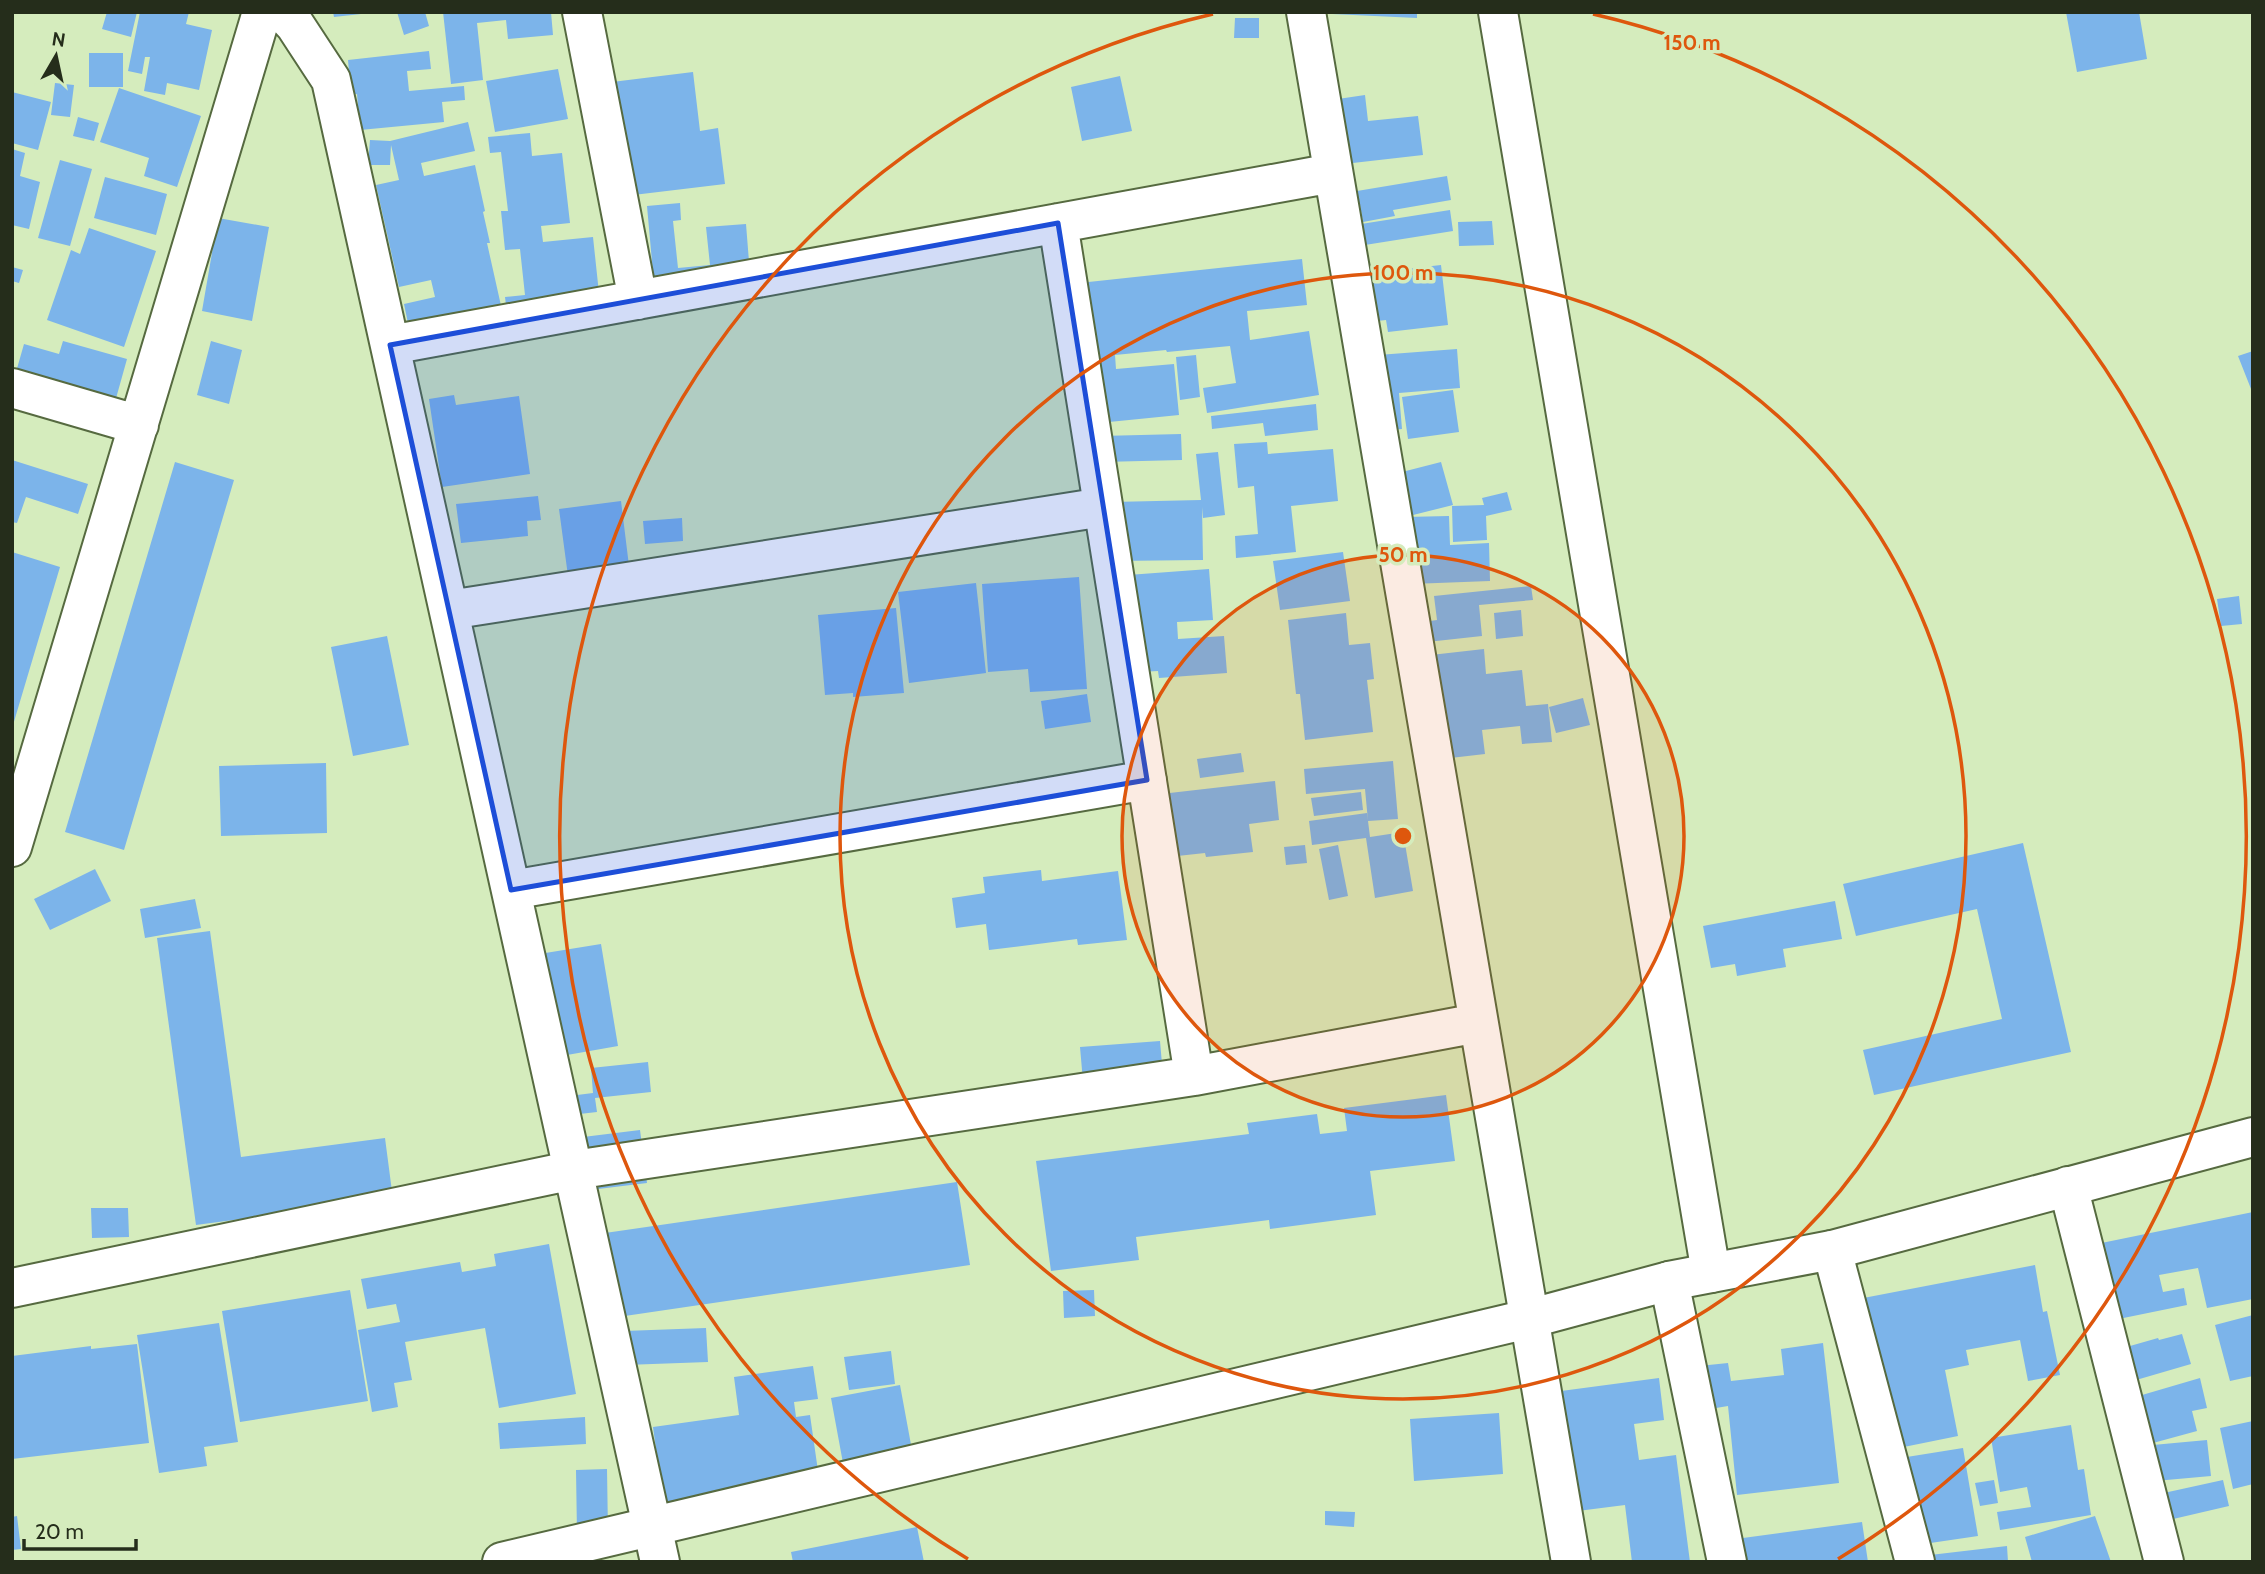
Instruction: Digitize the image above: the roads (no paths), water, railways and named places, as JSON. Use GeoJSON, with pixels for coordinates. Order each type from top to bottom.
{"type":"FeatureCollection","features":[{"type":"Feature","properties":{"kind":"street"},"geometry":{"type":"LineString","coordinates":[[12,847],[262,12]]}},
{"type":"Feature","properties":{"kind":"street"},"geometry":{"type":"LineString","coordinates":[[283,12],[295,25],[331,80],[657,1544]]}},
{"type":"Feature","properties":{"kind":"street"},"geometry":{"type":"LineString","coordinates":[[582,12],[638,300]]}},
{"type":"Feature","properties":{"kind":"street"},"geometry":{"type":"LineString","coordinates":[[1306,12],[1571,1562]]}},
{"type":"Feature","properties":{"kind":"street"},"geometry":{"type":"LineString","coordinates":[[1498,12],[1711,1273]]}},
{"type":"Feature","properties":{"kind":"street"},"geometry":{"type":"LineString","coordinates":[[390,345],[1333,173]]}},
{"type":"Feature","properties":{"kind":"street"},"geometry":{"type":"LineString","coordinates":[[1058,223],[1194,1076]]}},
{"type":"Feature","properties":{"kind":"street"},"geometry":{"type":"LineString","coordinates":[[12,388],[139,425]]}},
{"type":"Feature","properties":{"kind":"street"},"geometry":{"type":"LineString","coordinates":[[449,611],[1103,507]]}},
{"type":"Feature","properties":{"kind":"street"},"geometry":{"type":"LineString","coordinates":[[511,890],[1147,780]]}},
{"type":"Feature","properties":{"kind":"street"},"geometry":{"type":"LineString","coordinates":[[12,1288],[573,1170],[1194,1076],[1478,1023]]}},
{"type":"Feature","properties":{"kind":"street"},"geometry":{"type":"LineString","coordinates":[[502,1562],[657,1544],[1669,1281],[1832,1250],[2253,1137]]}},
{"type":"Feature","properties":{"kind":"street"},"geometry":{"type":"LineString","coordinates":[[2068,1186],[2164,1562]]}},
{"type":"Feature","properties":{"kind":"street"},"geometry":{"type":"LineString","coordinates":[[1832,1250],[1915,1562]]}},
{"type":"Feature","properties":{"kind":"street"},"geometry":{"type":"LineString","coordinates":[[1669,1281],[1727,1562]]}}]}
